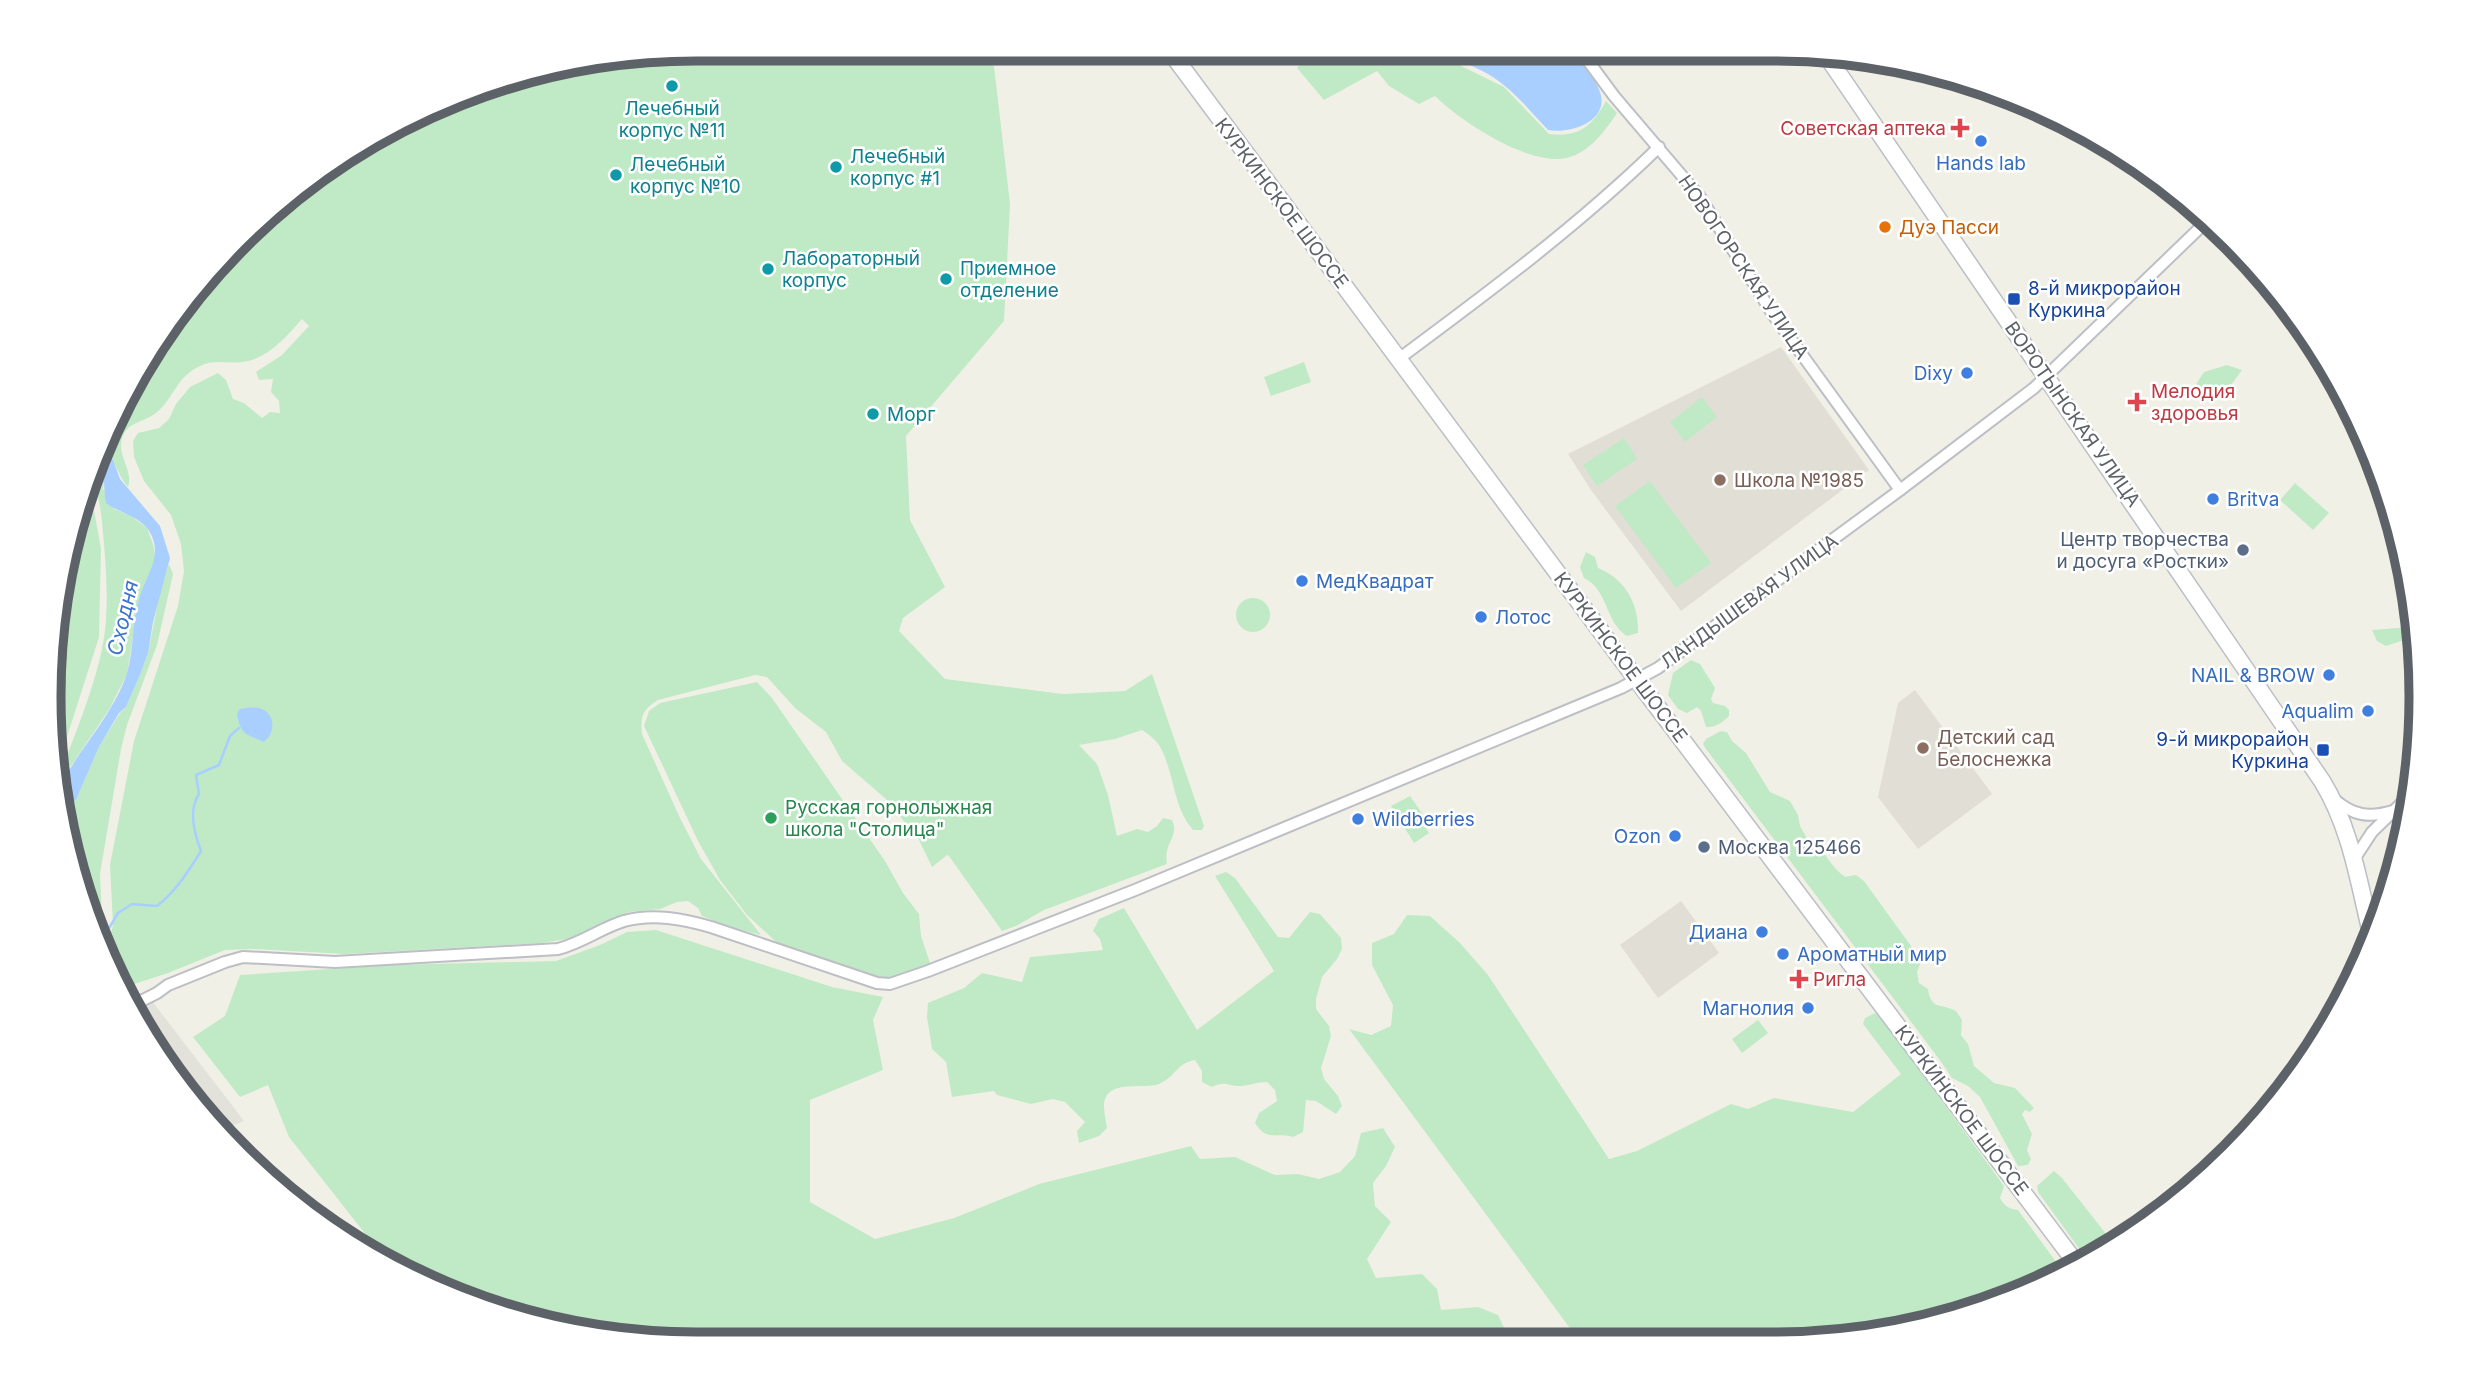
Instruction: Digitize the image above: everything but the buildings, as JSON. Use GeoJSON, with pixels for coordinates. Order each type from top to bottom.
{"type":"FeatureCollection","features":[{"type":"Feature","properties":{"kind":"main road","name":"КУРКИНСКОЕ ШОССЕ"},"geometry":{"type":"LineString","coordinates":[[1177,61],[1637,680],[2071,1257]]}},
{"type":"Feature","properties":{"kind":"main road","name":"ВОРОТЫНСКАЯ УЛИЦА"},"geometry":{"type":"LineString","coordinates":[[1833,65],[2148,523],[2330,795],[2346,832],[2368,920]]}},
{"type":"Feature","properties":{"kind":"street","name":"НОВОГОРСКАЯ УЛИЦА"},"geometry":{"type":"LineString","coordinates":[[1588,61],[1614,96],[1700,197],[1774,316],[1900,490]]}},
{"type":"Feature","properties":{"kind":"street"},"geometry":{"type":"LineString","coordinates":[[1400,358],[1519,269],[1629,176],[1659,147]]}},
{"type":"Feature","properties":{"kind":"street","name":"ЛАНДЫШЕВАЯ УЛИЦА"},"geometry":{"type":"LineString","coordinates":[[140,1002],[168,985],[243,957],[335,962],[558,949],[573,945],[624,921],[660,917],[683,919],[711,927],[857,977],[890,984],[928,971],[1211,859],[1637,680],[1658,668],[2034,388],[2201,227]]}},
{"type":"Feature","properties":{"kind":"street"},"geometry":{"type":"LineString","coordinates":[[2330,795],[2343,807],[2364,816],[2395,810]]}},
{"type":"Feature","properties":{"kind":"street"},"geometry":{"type":"LineString","coordinates":[[2353,861],[2372,832],[2399,806]]}},
{"type":"Feature","properties":{"kind":"shaded area","name":"Школа №1985"},"geometry":{"type":"Polygon","coordinates":[[[1781,347],[1869,470],[1681,611],[1591,490],[1568,454],[1781,347]]]}},
{"type":"Feature","properties":{"kind":"shaded area","name":"Детский сад Белоснежка"},"geometry":{"type":"Polygon","coordinates":[[[1915,690],[1992,794],[1918,849],[1878,797],[1898,703],[1915,690]]]}},
{"type":"Feature","properties":{"kind":"shaded area"},"geometry":{"type":"Polygon","coordinates":[[[1681,901],[1719,953],[1658,998],[1620,945],[1681,901]]]}},
{"type":"Feature","properties":{"kind":"shaded area"},"geometry":{"type":"Polygon","coordinates":[[[152,1001],[244,1121],[230,1127],[219,1115],[168,1049],[142,1007],[152,1001]]]}},
{"type":"Feature","properties":{"kind":"green space"},"geometry":{"type":"Polygon","coordinates":[[[993,61],[1010,204],[1004,321],[906,436],[910,520],[945,587],[903,618],[899,631],[945,679],[1063,694],[1125,691],[1152,674],[1204,826],[1202,830],[1193,830],[1186,821],[1164,755],[1157,743],[1142,730],[1115,739],[1079,745],[1097,764],[1108,795],[1117,836],[1137,829],[1148,832],[1163,818],[1172,820],[1174,831],[1167,850],[1167,864],[1044,910],[1002,931],[949,856],[932,867],[919,840],[886,799],[842,761],[826,732],[795,708],[767,677],[755,675],[658,700],[644,714],[641,728],[701,859],[761,935],[702,916],[698,908],[688,901],[660,909],[629,912],[572,938],[542,943],[345,954],[225,950],[131,985],[109,938],[113,925],[110,865],[134,741],[178,606],[184,571],[181,544],[171,515],[144,481],[134,457],[133,441],[138,433],[159,428],[169,419],[176,404],[190,387],[218,373],[226,380],[233,399],[244,403],[262,418],[270,412],[280,413],[279,401],[271,392],[273,379],[259,380],[256,372],[282,355],[309,326],[302,319],[276,346],[260,357],[242,362],[205,364],[185,376],[157,412],[133,424],[123,436],[121,449],[129,474],[128,487],[109,456],[127,416],[168,344],[219,278],[247,247],[278,219],[344,168],[379,146],[453,110],[492,95],[573,73],[655,63],[993,61]]]}},
{"type":"Feature","properties":{"kind":"green space"},"geometry":{"type":"Polygon","coordinates":[[[1303,61],[1451,61],[1504,87],[1549,134],[1577,132],[1590,124],[1606,101],[1617,113],[1600,136],[1577,154],[1568,158],[1544,158],[1492,138],[1435,96],[1419,104],[1389,86],[1377,71],[1324,100],[1297,68],[1303,61]]]}},
{"type":"Feature","properties":{"kind":"green space"},"geometry":{"type":"Polygon","coordinates":[[[1304,362],[1311,382],[1271,396],[1264,377],[1304,362]]]}},
{"type":"Feature","properties":{"kind":"green space"},"geometry":{"type":"Polygon","coordinates":[[[2227,365],[2242,370],[2223,396],[2195,386],[2204,372],[2227,365]]]}},
{"type":"Feature","properties":{"kind":"green space"},"geometry":{"type":"Polygon","coordinates":[[[1702,397],[1717,417],[1685,442],[1670,422],[1702,397]]]}},
{"type":"Feature","properties":{"kind":"green space"},"geometry":{"type":"Polygon","coordinates":[[[1624,438],[1637,459],[1597,486],[1583,465],[1624,438]]]}},
{"type":"Feature","properties":{"kind":"green space"},"geometry":{"type":"Polygon","coordinates":[[[103,472],[103,489],[114,509],[131,516],[147,528],[156,561],[139,599],[127,674],[110,708],[71,766],[66,764],[65,760],[96,673],[104,636],[107,595],[97,487],[103,472]]]}},
{"type":"Feature","properties":{"kind":"green space"},"geometry":{"type":"Polygon","coordinates":[[[1650,481],[1711,563],[1676,588],[1615,506],[1650,481]]]}},
{"type":"Feature","properties":{"kind":"green space"},"geometry":{"type":"Polygon","coordinates":[[[2295,483],[2329,513],[2313,530],[2280,500],[2295,483]]]}},
{"type":"Feature","properties":{"kind":"green space"},"geometry":{"type":"Polygon","coordinates":[[[92,501],[101,549],[99,637],[64,747],[61,696],[67,614],[73,573],[92,501]]]}},
{"type":"Feature","properties":{"kind":"green space"},"geometry":{"type":"Polygon","coordinates":[[[1586,552],[1595,557],[1598,568],[1616,579],[1629,593],[1636,612],[1638,633],[1627,636],[1620,630],[1598,590],[1584,578],[1580,567],[1586,552]]]}},
{"type":"Feature","properties":{"kind":"green space"},"geometry":{"type":"Polygon","coordinates":[[[169,564],[173,574],[157,645],[127,725],[121,749],[100,874],[102,919],[90,883],[90,875],[83,861],[71,805],[76,800],[99,747],[126,707],[140,675],[148,653],[161,587],[169,564]]]}},
{"type":"Feature","properties":{"kind":"green space"},"geometry":{"type":"Polygon","coordinates":[[[1253,598],[1265,603],[1270,615],[1265,627],[1253,632],[1241,627],[1236,615],[1241,603],[1253,598]]]}},
{"type":"Feature","properties":{"kind":"green space"},"geometry":{"type":"Polygon","coordinates":[[[2404,628],[2405,640],[2386,646],[2377,641],[2372,630],[2404,628]]]}},
{"type":"Feature","properties":{"kind":"green space"},"geometry":{"type":"Polygon","coordinates":[[[1691,660],[1700,664],[1715,688],[1711,699],[1713,703],[1729,710],[1729,716],[1716,726],[1706,727],[1697,707],[1687,713],[1678,709],[1668,695],[1673,673],[1691,660]]]}},
{"type":"Feature","properties":{"kind":"green space","name":"Русская горнолыжная школа \"Столица\""},"geometry":{"type":"Polygon","coordinates":[[[757,682],[772,698],[919,914],[921,936],[931,966],[890,979],[875,978],[785,950],[747,915],[720,880],[698,841],[644,726],[649,711],[660,703],[757,682]]]}},
{"type":"Feature","properties":{"kind":"green space"},"geometry":{"type":"Polygon","coordinates":[[[1721,731],[1727,732],[1732,741],[1746,753],[1770,792],[1790,801],[1808,840],[1813,840],[1845,877],[1856,875],[1864,881],[1919,957],[1919,983],[1928,989],[1934,1004],[1956,1011],[1962,1020],[1961,1035],[1968,1044],[1974,1066],[1994,1083],[2015,1088],[2034,1108],[2030,1112],[2025,1110],[2022,1114],[2032,1134],[2027,1150],[2031,1159],[2028,1165],[2018,1166],[1980,1097],[1968,1086],[1952,1078],[1706,749],[1703,744],[1706,739],[1721,731]]]}},
{"type":"Feature","properties":{"kind":"green space"},"geometry":{"type":"Polygon","coordinates":[[[1410,796],[1426,819],[1424,825],[1429,833],[1414,843],[1391,806],[1410,796]]]}},
{"type":"Feature","properties":{"kind":"green space"},"geometry":{"type":"Polygon","coordinates":[[[1226,872],[1235,878],[1278,937],[1289,938],[1310,912],[1320,914],[1341,938],[1342,949],[1322,977],[1316,999],[1316,1009],[1329,1026],[1331,1036],[1321,1068],[1324,1079],[1338,1096],[1342,1106],[1336,1114],[1316,1101],[1306,1100],[1303,1132],[1293,1137],[1268,1134],[1255,1123],[1259,1113],[1277,1101],[1275,1090],[1267,1082],[1242,1086],[1221,1084],[1212,1087],[1202,1082],[1202,1071],[1195,1060],[1183,1064],[1159,1084],[1117,1088],[1111,1092],[1106,1097],[1104,1106],[1107,1128],[1099,1136],[1079,1143],[1077,1131],[1085,1122],[1065,1102],[1053,1099],[1031,1104],[997,1095],[994,1091],[952,1097],[946,1062],[932,1049],[927,1017],[928,1003],[964,988],[982,973],[1022,982],[1030,957],[1103,950],[1100,939],[1093,931],[1099,919],[1124,908],[1197,1030],[1274,971],[1215,876],[1226,872]]]}},
{"type":"Feature","properties":{"kind":"green space"},"geometry":{"type":"Polygon","coordinates":[[[1407,915],[1430,916],[1460,943],[1488,975],[1609,1159],[1637,1151],[1731,1104],[1748,1109],[1774,1098],[1853,1112],[1901,1074],[1863,1024],[1865,1018],[1875,1013],[2004,1186],[2000,1198],[2002,1201],[2007,1207],[2018,1210],[2058,1264],[1978,1298],[1897,1320],[1856,1326],[1773,1332],[1573,1332],[1349,1029],[1371,1035],[1391,1026],[1393,1005],[1372,965],[1372,943],[1394,934],[1407,915]]]}},
{"type":"Feature","properties":{"kind":"green space"},"geometry":{"type":"Polygon","coordinates":[[[656,930],[832,987],[883,997],[873,1020],[883,1070],[810,1100],[810,1202],[875,1239],[954,1218],[1039,1184],[1191,1146],[1200,1159],[1235,1157],[1275,1175],[1298,1174],[1319,1179],[1340,1172],[1355,1156],[1361,1133],[1383,1128],[1395,1147],[1386,1166],[1373,1183],[1375,1206],[1391,1222],[1367,1259],[1376,1278],[1422,1274],[1437,1289],[1441,1310],[1478,1307],[1498,1315],[1506,1332],[696,1332],[573,1320],[492,1298],[453,1283],[372,1243],[289,1137],[268,1085],[240,1097],[193,1037],[225,1016],[240,975],[392,965],[556,961],[627,932],[656,930]]]}},
{"type":"Feature","properties":{"kind":"green space"},"geometry":{"type":"Polygon","coordinates":[[[1758,1020],[1768,1033],[1742,1053],[1732,1039],[1758,1020]]]}},
{"type":"Feature","properties":{"kind":"green space"},"geometry":{"type":"Polygon","coordinates":[[[2054,1171],[2108,1236],[2082,1252],[2038,1192],[2037,1186],[2054,1171]]]}},
{"type":"Feature","properties":{"kind":"water"},"geometry":{"type":"Polygon","coordinates":[[[1462,61],[1581,61],[1598,86],[1601,102],[1599,111],[1586,124],[1576,128],[1548,130],[1505,86],[1462,61]]]}},
{"type":"Feature","properties":{"kind":"water"},"geometry":{"type":"Polygon","coordinates":[[[109,455],[120,479],[160,526],[170,558],[153,622],[148,653],[140,675],[126,707],[119,713],[99,747],[76,800],[71,805],[67,776],[121,688],[129,664],[139,599],[155,555],[155,547],[147,528],[138,520],[106,503],[103,474],[109,455]]]}},
{"type":"Feature","properties":{"kind":"water"},"geometry":{"type":"Polygon","coordinates":[[[259,708],[269,714],[272,728],[264,742],[242,730],[237,714],[240,709],[259,708]]]}},
{"type":"Feature","properties":{"kind":"waterway"},"geometry":{"type":"LineString","coordinates":[[108,930],[118,913],[132,904],[157,906],[176,888],[201,851],[193,822],[194,807],[199,794],[196,775],[219,765],[230,736],[239,728]]}},
{"type":"Feature","properties":{"kind":"place","name":"Лечебный корпус №11"},"geometry":{"type":"Point","coordinates":[672,86]}},
{"type":"Feature","properties":{"kind":"place","name":"Советская аптека"},"geometry":{"type":"Point","coordinates":[1960,128]}},
{"type":"Feature","properties":{"kind":"place","name":"Hands lab"},"geometry":{"type":"Point","coordinates":[1981,141]}},
{"type":"Feature","properties":{"kind":"place","name":"Лечебный корпус #1"},"geometry":{"type":"Point","coordinates":[836,167]}},
{"type":"Feature","properties":{"kind":"place","name":"Лечебный корпус №10"},"geometry":{"type":"Point","coordinates":[616,175]}},
{"type":"Feature","properties":{"kind":"place","name":"Дуэ Пасси"},"geometry":{"type":"Point","coordinates":[1885,227]}},
{"type":"Feature","properties":{"kind":"place","name":"Лабораторный корпус"},"geometry":{"type":"Point","coordinates":[768,269]}},
{"type":"Feature","properties":{"kind":"place","name":"Приемное отделение"},"geometry":{"type":"Point","coordinates":[946,279]}},
{"type":"Feature","properties":{"kind":"place","name":"8-й микрорайон Куркина"},"geometry":{"type":"Point","coordinates":[2014,299]}},
{"type":"Feature","properties":{"kind":"place","name":"Dixy"},"geometry":{"type":"Point","coordinates":[1967,373]}},
{"type":"Feature","properties":{"kind":"place","name":"Мелодия здоровья"},"geometry":{"type":"Point","coordinates":[2137,402]}},
{"type":"Feature","properties":{"kind":"place","name":"Морг"},"geometry":{"type":"Point","coordinates":[873,414]}},
{"type":"Feature","properties":{"kind":"place","name":"Школа №1985"},"geometry":{"type":"Point","coordinates":[1720,480]}},
{"type":"Feature","properties":{"kind":"place","name":"Britva"},"geometry":{"type":"Point","coordinates":[2213,499]}},
{"type":"Feature","properties":{"kind":"place","name":"Центр творчества и досуга «Ростки»"},"geometry":{"type":"Point","coordinates":[2243,550]}},
{"type":"Feature","properties":{"kind":"place","name":"МедКвадрат"},"geometry":{"type":"Point","coordinates":[1302,581]}},
{"type":"Feature","properties":{"kind":"place","name":"Лотос"},"geometry":{"type":"Point","coordinates":[1481,617]}},
{"type":"Feature","properties":{"kind":"place","name":"NAIL & BROW"},"geometry":{"type":"Point","coordinates":[2329,675]}},
{"type":"Feature","properties":{"kind":"place","name":"Aqualim"},"geometry":{"type":"Point","coordinates":[2368,711]}},
{"type":"Feature","properties":{"kind":"place","name":"Детский сад Белоснежка"},"geometry":{"type":"Point","coordinates":[1923,748]}},
{"type":"Feature","properties":{"kind":"place","name":"9-й микрорайон Куркина"},"geometry":{"type":"Point","coordinates":[2323,750]}},
{"type":"Feature","properties":{"kind":"place","name":"Русская горнолыжная школа \"Столица\""},"geometry":{"type":"Point","coordinates":[771,818]}},
{"type":"Feature","properties":{"kind":"place","name":"Wildberries"},"geometry":{"type":"Point","coordinates":[1358,819]}},
{"type":"Feature","properties":{"kind":"place","name":"Ozon"},"geometry":{"type":"Point","coordinates":[1675,836]}},
{"type":"Feature","properties":{"kind":"place","name":"Москва 125466"},"geometry":{"type":"Point","coordinates":[1704,847]}},
{"type":"Feature","properties":{"kind":"place","name":"Диана"},"geometry":{"type":"Point","coordinates":[1762,932]}},
{"type":"Feature","properties":{"kind":"place","name":"Ароматный мир"},"geometry":{"type":"Point","coordinates":[1783,954]}},
{"type":"Feature","properties":{"kind":"place","name":"Ригла"},"geometry":{"type":"Point","coordinates":[1799,979]}},
{"type":"Feature","properties":{"kind":"place","name":"Магнолия"},"geometry":{"type":"Point","coordinates":[1808,1008]}},
{"type":"Feature","properties":{"kind":"water label","name":"Сходня"},"geometry":{"type":"Point","coordinates":[123,618]}}]}
